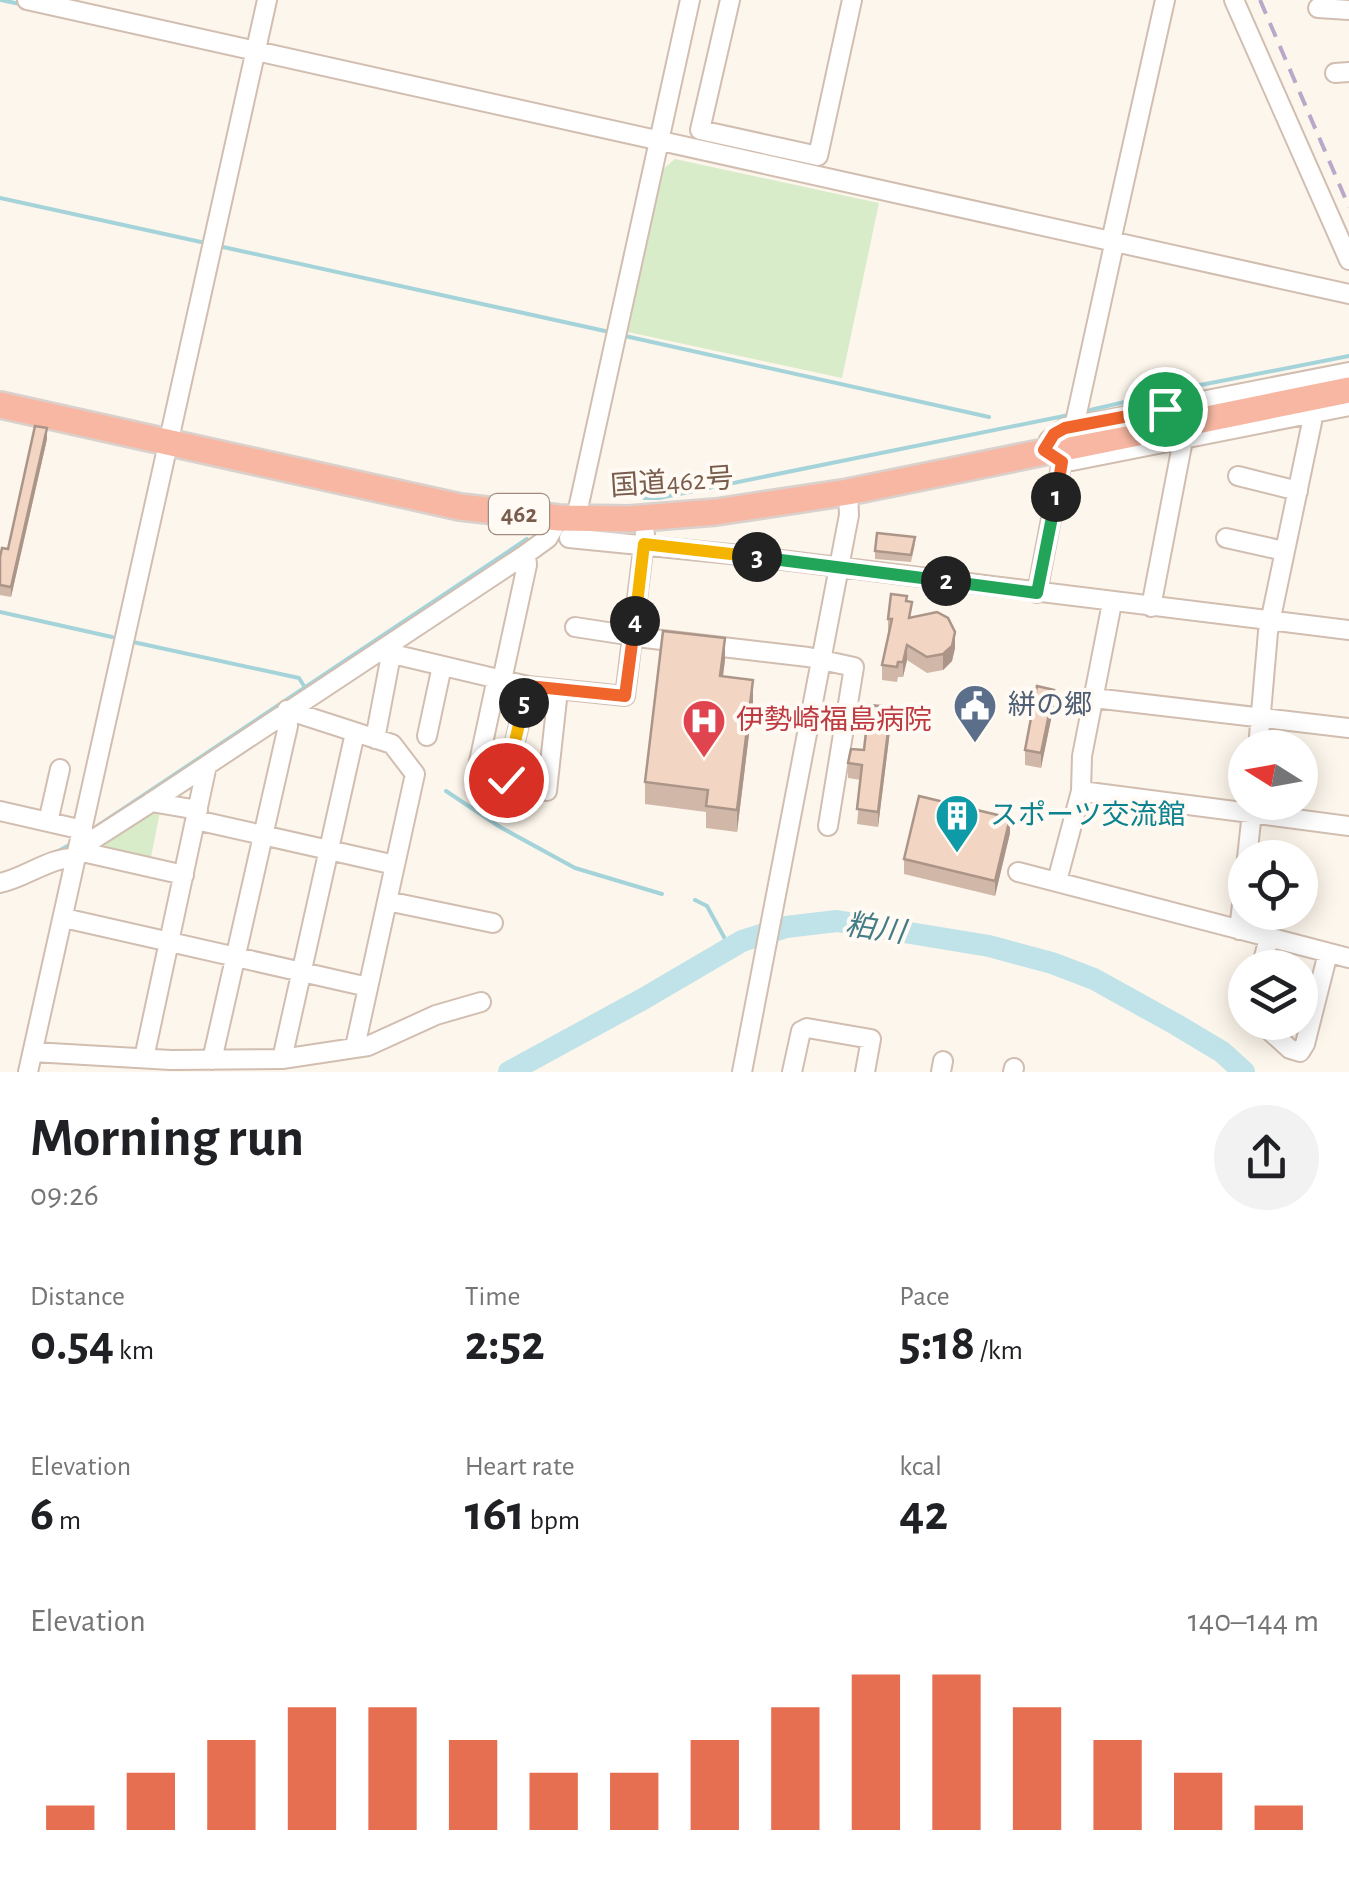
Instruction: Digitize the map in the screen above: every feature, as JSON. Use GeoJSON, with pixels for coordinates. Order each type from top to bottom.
{"type":"FeatureCollection","features":[{"type":"Feature","properties":{"kind":"highway","name":"国道462号"},"geometry":{"type":"LineString","coordinates":[[0,405],[423,500],[568,524],[716,512],[848,492],[1053,456],[1251,408],[1349,390]]}},
{"type":"Feature","properties":{"kind":"street"},"geometry":{"type":"LineString","coordinates":[[26,0],[1349,294]]}},
{"type":"Feature","properties":{"kind":"street"},"geometry":{"type":"LineString","coordinates":[[266,0],[30,1063],[282,1058],[368,1046],[436,1014],[481,1002]]}},
{"type":"Feature","properties":{"kind":"street"},"geometry":{"type":"LineString","coordinates":[[0,883],[64,858],[287,710],[386,653],[568,524],[690,0]]}},
{"type":"Feature","properties":{"kind":"street"},"geometry":{"type":"LineString","coordinates":[[730,0],[700,130],[818,156]]}},
{"type":"Feature","properties":{"kind":"street"},"geometry":{"type":"LineString","coordinates":[[813,176],[852,0]]}},
{"type":"Feature","properties":{"kind":"street"},"geometry":{"type":"LineString","coordinates":[[1074,426],[1165,0]]}},
{"type":"Feature","properties":{"kind":"street"},"geometry":{"type":"LineString","coordinates":[[1234,0],[1349,260]]}},
{"type":"Feature","properties":{"kind":"street"},"geometry":{"type":"LineString","coordinates":[[1318,8],[1349,10]]}},
{"type":"Feature","properties":{"kind":"street"},"geometry":{"type":"LineString","coordinates":[[1037,593],[1054,434],[1074,426],[1349,372]]}},
{"type":"Feature","properties":{"kind":"street"},"geometry":{"type":"LineString","coordinates":[[1053,456],[1183,440],[1349,406]]}},
{"type":"Feature","properties":{"kind":"street"},"geometry":{"type":"LineString","coordinates":[[1259,730],[1270,620],[1312,414]]}},
{"type":"Feature","properties":{"kind":"street"},"geometry":{"type":"LineString","coordinates":[[1151,607],[1183,440]]}},
{"type":"Feature","properties":{"kind":"street"},"geometry":{"type":"LineString","coordinates":[[1238,476],[1298,490]]}},
{"type":"Feature","properties":{"kind":"street"},"geometry":{"type":"LineString","coordinates":[[742,1072],[848,515],[848,492]]}},
{"type":"Feature","properties":{"kind":"street"},"geometry":{"type":"LineString","coordinates":[[386,653],[528,686],[625,696],[639,637],[645,518]]}},
{"type":"Feature","properties":{"kind":"street"},"geometry":{"type":"LineString","coordinates":[[568,524],[644,544],[1349,630]]}},
{"type":"Feature","properties":{"kind":"street"},"geometry":{"type":"LineString","coordinates":[[1226,538],[1284,551]]}},
{"type":"Feature","properties":{"kind":"street"},"geometry":{"type":"LineString","coordinates":[[477,771],[527,565],[526,554]]}},
{"type":"Feature","properties":{"kind":"street"},"geometry":{"type":"LineString","coordinates":[[1056,881],[1081,790],[1082,756],[1112,603]]}},
{"type":"Feature","properties":{"kind":"street"},"geometry":{"type":"LineString","coordinates":[[575,628],[820,660],[854,668],[828,826]]}},
{"type":"Feature","properties":{"kind":"street"},"geometry":{"type":"LineString","coordinates":[[375,738],[386,653]]}},
{"type":"Feature","properties":{"kind":"street"},"geometry":{"type":"LineString","coordinates":[[427,736],[442,666]]}},
{"type":"Feature","properties":{"kind":"street"},"geometry":{"type":"LineString","coordinates":[[506,780],[528,686]]}},
{"type":"Feature","properties":{"kind":"street"},"geometry":{"type":"LineString","coordinates":[[547,791],[558,690]]}},
{"type":"Feature","properties":{"kind":"street"},"geometry":{"type":"LineString","coordinates":[[1094,698],[1349,728]]}},
{"type":"Feature","properties":{"kind":"street"},"geometry":{"type":"LineString","coordinates":[[287,710],[392,744],[414,774],[355,1047]]}},
{"type":"Feature","properties":{"kind":"street"},"geometry":{"type":"LineString","coordinates":[[212,1060],[288,726],[287,710]]}},
{"type":"Feature","properties":{"kind":"street"},"geometry":{"type":"LineString","coordinates":[[282,1058],[356,734]]}},
{"type":"Feature","properties":{"kind":"street"},"geometry":{"type":"LineString","coordinates":[[144,1058],[207,765]]}},
{"type":"Feature","properties":{"kind":"street"},"geometry":{"type":"LineString","coordinates":[[48,822],[60,768]]}},
{"type":"Feature","properties":{"kind":"street"},"geometry":{"type":"LineString","coordinates":[[1081,790],[1228,805]]}},
{"type":"Feature","properties":{"kind":"street"},"geometry":{"type":"LineString","coordinates":[[151,802],[264,835],[395,865]]}},
{"type":"Feature","properties":{"kind":"street"},"geometry":{"type":"LineString","coordinates":[[0,811],[48,822],[79,845],[184,874]]}},
{"type":"Feature","properties":{"kind":"street"},"geometry":{"type":"LineString","coordinates":[[1317,820],[1349,826]]}},
{"type":"Feature","properties":{"kind":"street"},"geometry":{"type":"LineString","coordinates":[[1018,872],[1228,927]]}},
{"type":"Feature","properties":{"kind":"street"},"geometry":{"type":"LineString","coordinates":[[387,901],[493,923]]}},
{"type":"Feature","properties":{"kind":"street"},"geometry":{"type":"LineString","coordinates":[[64,918],[368,987]]}},
{"type":"Feature","properties":{"kind":"street"},"geometry":{"type":"LineString","coordinates":[[1239,930],[1349,958]]}},
{"type":"Feature","properties":{"kind":"street"},"geometry":{"type":"LineString","coordinates":[[1265,950],[1268,938]]}},
{"type":"Feature","properties":{"kind":"street"},"geometry":{"type":"LineString","coordinates":[[1318,993],[1328,954]]}},
{"type":"Feature","properties":{"kind":"street"},"geometry":{"type":"LineString","coordinates":[[792,1072],[801,1032],[806,1028],[872,1039],[865,1072]]}},
{"type":"Feature","properties":{"kind":"street"},"geometry":{"type":"LineString","coordinates":[[1280,1040],[1300,1052],[1306,1040]]}},
{"type":"Feature","properties":{"kind":"green space"},"geometry":{"type":"Polygon","coordinates":[[[675,159],[879,203],[842,378],[628,332],[663,169],[675,159]]]}},
{"type":"Feature","properties":{"kind":"green space"},"geometry":{"type":"Polygon","coordinates":[[[161,807],[150,862],[99,852],[97,843],[161,807]]]}},
{"type":"Feature","properties":{"kind":"building"},"geometry":{"type":"Polygon","coordinates":[[[35,426],[47,428],[11,587],[0,585],[0,557],[2,548],[8,549],[35,426]]]}},
{"type":"Feature","properties":{"kind":"building"},"geometry":{"type":"Polygon","coordinates":[[[877,533],[915,537],[911,555],[875,551],[877,533]]]}},
{"type":"Feature","properties":{"kind":"building"},"geometry":{"type":"Polygon","coordinates":[[[891,594],[907,596],[906,601],[912,602],[909,618],[937,612],[948,618],[955,632],[952,646],[943,654],[927,657],[907,645],[903,662],[898,662],[897,667],[882,665],[892,619],[888,619],[891,594]]]}},
{"type":"Feature","properties":{"kind":"building"},"geometry":{"type":"Polygon","coordinates":[[[663,631],[725,638],[720,676],[753,680],[737,810],[706,806],[708,790],[645,782],[663,631]]]}},
{"type":"Feature","properties":{"kind":"building"},"geometry":{"type":"Polygon","coordinates":[[[1037,686],[1054,690],[1041,753],[1025,750],[1037,686]]]}},
{"type":"Feature","properties":{"kind":"building"},"geometry":{"type":"Polygon","coordinates":[[[869,705],[891,707],[878,812],[857,809],[862,765],[848,763],[851,749],[864,750],[869,705]]]}},
{"type":"Feature","properties":{"kind":"building","name":"スポーツ交流館"},"geometry":{"type":"Polygon","coordinates":[[[919,796],[1010,818],[995,881],[904,859],[919,796]]]}},
{"type":"Feature","properties":{"kind":"waterway"},"geometry":{"type":"LineString","coordinates":[[1,0],[20,4]]}},
{"type":"Feature","properties":{"kind":"waterway"},"geometry":{"type":"LineString","coordinates":[[0,198],[201,242]]}},
{"type":"Feature","properties":{"kind":"waterway"},"geometry":{"type":"LineString","coordinates":[[223,247],[605,331]]}},
{"type":"Feature","properties":{"kind":"waterway"},"geometry":{"type":"LineString","coordinates":[[625,336],[989,417]]}},
{"type":"Feature","properties":{"kind":"waterway"},"geometry":{"type":"LineString","coordinates":[[1086,411],[1349,356]]}},
{"type":"Feature","properties":{"kind":"waterway"},"geometry":{"type":"LineString","coordinates":[[644,498],[1069,415]]}},
{"type":"Feature","properties":{"kind":"waterway"},"geometry":{"type":"LineString","coordinates":[[96,827],[527,539]]}},
{"type":"Feature","properties":{"kind":"waterway"},"geometry":{"type":"LineString","coordinates":[[0,612],[112,637]]}},
{"type":"Feature","properties":{"kind":"waterway"},"geometry":{"type":"LineString","coordinates":[[133,642],[299,678],[304,686]]}},
{"type":"Feature","properties":{"kind":"waterway"},"geometry":{"type":"LineString","coordinates":[[446,791],[500,827],[575,868],[662,894]]}},
{"type":"Feature","properties":{"kind":"waterway"},"geometry":{"type":"LineString","coordinates":[[55,853],[71,844]]}},
{"type":"Feature","properties":{"kind":"waterway"},"geometry":{"type":"LineString","coordinates":[[695,900],[707,906],[730,948]]}},
{"type":"Feature","properties":{"kind":"waterway","name":"粕川"},"geometry":{"type":"LineString","coordinates":[[509,1072],[742,941],[786,927],[837,921],[989,946],[1052,963],[1094,979],[1177,1025],[1222,1052],[1244,1072]]}},
{"type":"Feature","properties":{"kind":"railway"},"geometry":{"type":"LineString","coordinates":[[1260,0],[1349,207]]}},
{"type":"Feature","properties":{"kind":"place","name":"絣の郷"},"geometry":{"type":"Point","coordinates":[975,744]}},
{"type":"Feature","properties":{"kind":"place","name":"伊勢崎福島病院"},"geometry":{"type":"Point","coordinates":[704,759]}},
{"type":"Feature","properties":{"kind":"place","name":"スポーツ交流館"},"geometry":{"type":"Point","coordinates":[957,854]}},
{"type":"Feature","properties":{"kind":"route"},"geometry":{"type":"LineString","coordinates":[[506,780],[528,686],[625,696],[644,544],[1037,593],[1062,471],[1062,462],[1044,450],[1054,434],[1065,428],[1165,409]]}}]}
